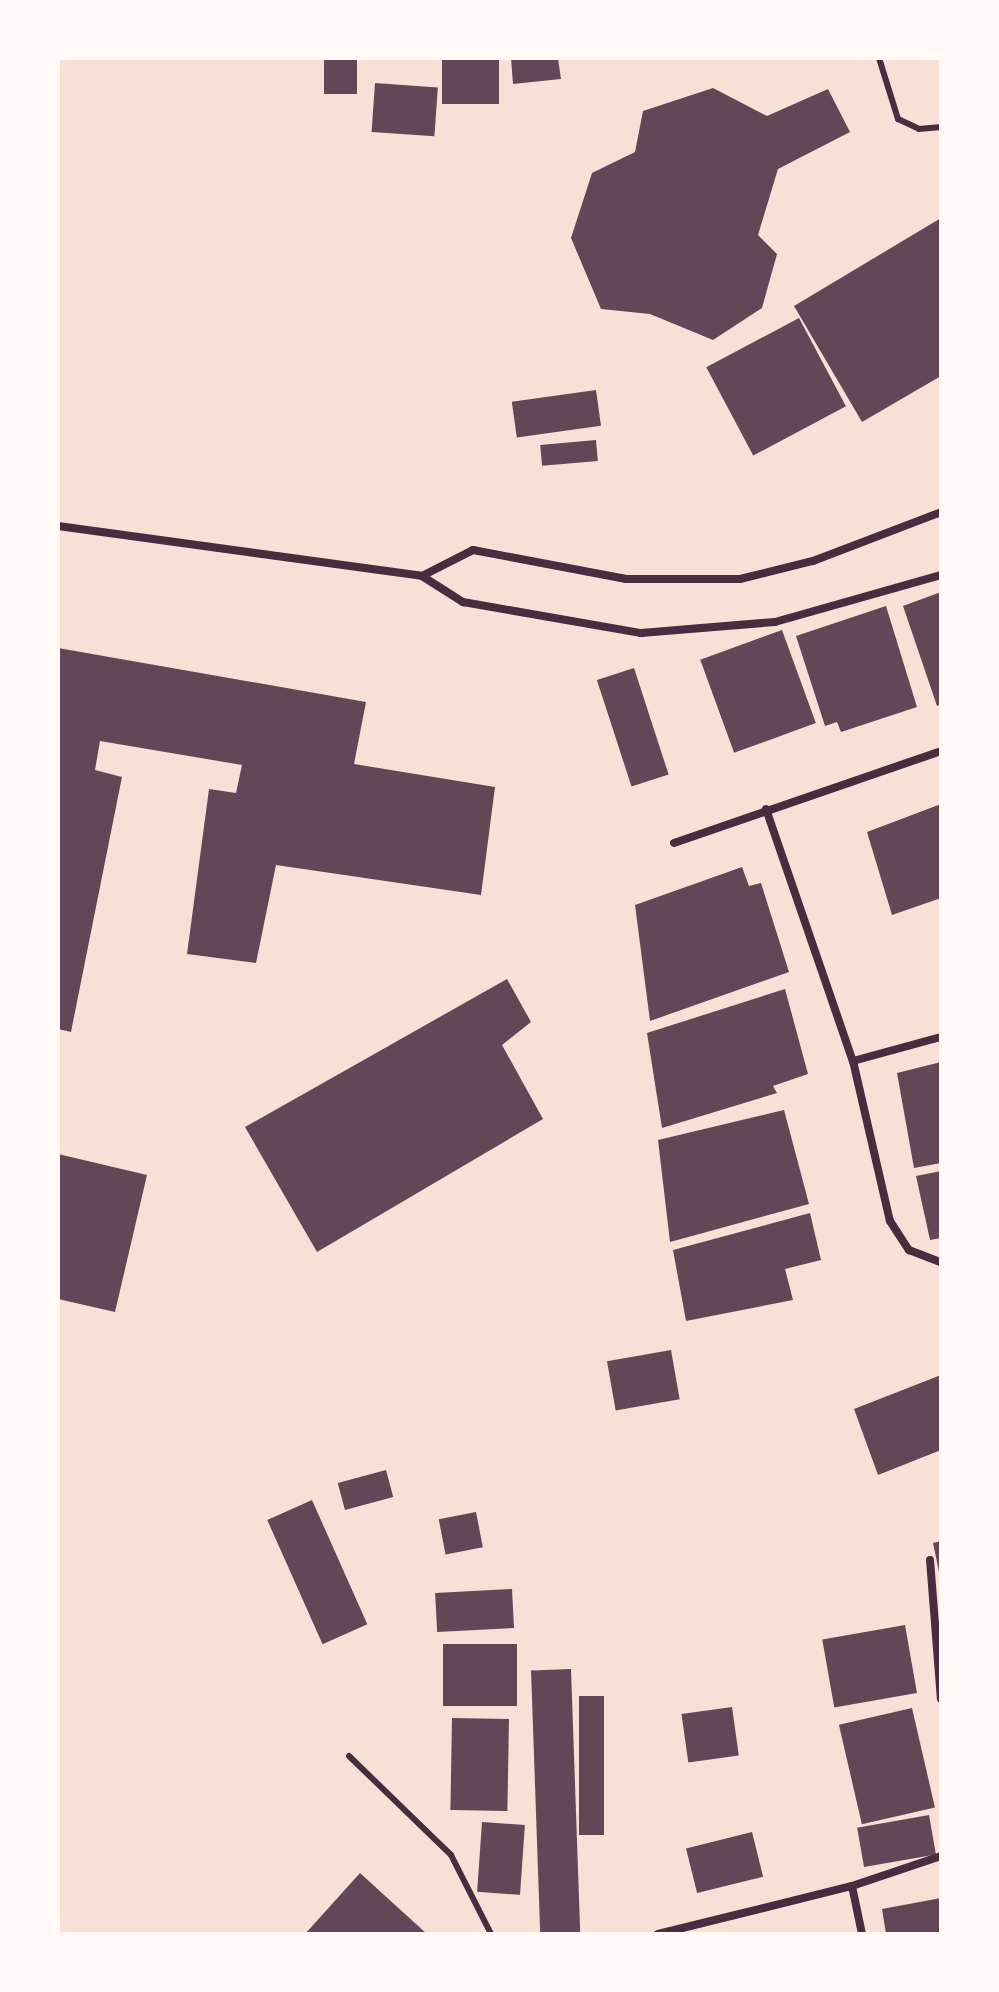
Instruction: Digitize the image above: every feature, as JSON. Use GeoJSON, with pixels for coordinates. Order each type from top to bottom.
{"type":"FeatureCollection","features":[{"type":"Feature","properties":{"kind":"street"},"geometry":{"type":"LineString","coordinates":[[422,576],[473,550],[626,579],[740,579],[813,561],[941,512]]}},
{"type":"Feature","properties":{"kind":"street"},"geometry":{"type":"LineString","coordinates":[[58,526],[422,576],[463,602],[641,633],[775,622],[941,575]]}},
{"type":"Feature","properties":{"kind":"street"},"geometry":{"type":"LineString","coordinates":[[674,843],[941,751]]}},
{"type":"Feature","properties":{"kind":"street"},"geometry":{"type":"LineString","coordinates":[[766,809],[853,1061],[890,1221],[909,1250],[941,1262]]}},
{"type":"Feature","properties":{"kind":"street"},"geometry":{"type":"LineString","coordinates":[[853,1061],[941,1037]]}},
{"type":"Feature","properties":{"kind":"street"},"geometry":{"type":"LineString","coordinates":[[930,1560],[941,1699]]}},
{"type":"Feature","properties":{"kind":"street"},"geometry":{"type":"LineString","coordinates":[[658,1934],[852,1886],[941,1856]]}},
{"type":"Feature","properties":{"kind":"street"},"geometry":{"type":"LineString","coordinates":[[852,1886],[862,1934]]}},
{"type":"Feature","properties":{"kind":"lane"},"geometry":{"type":"LineString","coordinates":[[879,58],[898,119],[919,129],[941,127]]}},
{"type":"Feature","properties":{"kind":"lane"},"geometry":{"type":"LineString","coordinates":[[349,1756],[451,1855],[491,1934]]}},
{"type":"Feature","properties":{"kind":"building"},"geometry":{"type":"Polygon","coordinates":[[[324,58],[357,58],[357,94],[324,94],[324,58]]]}},
{"type":"Feature","properties":{"kind":"building"},"geometry":{"type":"Polygon","coordinates":[[[442,58],[499,58],[499,104],[442,104],[442,58]]]}},
{"type":"Feature","properties":{"kind":"building"},"geometry":{"type":"Polygon","coordinates":[[[511,58],[558,58],[561,79],[513,84],[511,58]]]}},
{"type":"Feature","properties":{"kind":"building"},"geometry":{"type":"Polygon","coordinates":[[[375,83],[438,87],[434,136],[372,132],[375,83]]]}},
{"type":"Feature","properties":{"kind":"building"},"geometry":{"type":"Polygon","coordinates":[[[713,88],[767,116],[828,89],[850,132],[778,169],[758,235],[777,254],[762,308],[713,340],[650,314],[601,309],[571,238],[592,173],[635,152],[643,111],[713,88]]]}},
{"type":"Feature","properties":{"kind":"building"},"geometry":{"type":"Polygon","coordinates":[[[941,218],[941,376],[862,422],[794,306],[941,218]]]}},
{"type":"Feature","properties":{"kind":"building"},"geometry":{"type":"Polygon","coordinates":[[[799,318],[846,406],[753,456],[706,367],[799,318]]]}},
{"type":"Feature","properties":{"kind":"building"},"geometry":{"type":"Polygon","coordinates":[[[596,390],[601,426],[517,437],[512,402],[596,390]]]}},
{"type":"Feature","properties":{"kind":"building"},"geometry":{"type":"Polygon","coordinates":[[[596,440],[598,461],[542,466],[540,445],[596,440]]]}},
{"type":"Feature","properties":{"kind":"building"},"geometry":{"type":"Polygon","coordinates":[[[941,592],[941,704],[937,706],[903,606],[941,592]]]}},
{"type":"Feature","properties":{"kind":"building"},"geometry":{"type":"Polygon","coordinates":[[[886,606],[917,707],[841,732],[837,722],[825,726],[796,636],[886,606]]]}},
{"type":"Feature","properties":{"kind":"building"},"geometry":{"type":"Polygon","coordinates":[[[782,630],[816,723],[734,753],[700,660],[782,630]]]}},
{"type":"Feature","properties":{"kind":"building"},"geometry":{"type":"Polygon","coordinates":[[[58,648],[366,702],[354,764],[495,787],[481,895],[276,865],[256,963],[187,954],[209,789],[236,793],[242,765],[100,741],[95,770],[122,777],[71,1032],[58,1029],[58,648]]]}},
{"type":"Feature","properties":{"kind":"building"},"geometry":{"type":"Polygon","coordinates":[[[634,668],[669,775],[632,787],[597,680],[634,668]]]}},
{"type":"Feature","properties":{"kind":"building"},"geometry":{"type":"Polygon","coordinates":[[[941,804],[941,898],[892,915],[867,832],[941,804]]]}},
{"type":"Feature","properties":{"kind":"building"},"geometry":{"type":"Polygon","coordinates":[[[742,867],[749,886],[761,883],[789,972],[650,1021],[635,905],[742,867]]]}},
{"type":"Feature","properties":{"kind":"building"},"geometry":{"type":"Polygon","coordinates":[[[507,979],[531,1022],[502,1045],[543,1119],[317,1252],[245,1127],[507,979]]]}},
{"type":"Feature","properties":{"kind":"building"},"geometry":{"type":"Polygon","coordinates":[[[785,989],[808,1074],[773,1086],[777,1093],[662,1128],[647,1033],[785,989]]]}},
{"type":"Feature","properties":{"kind":"building"},"geometry":{"type":"Polygon","coordinates":[[[941,1062],[941,1163],[914,1168],[897,1073],[941,1062]]]}},
{"type":"Feature","properties":{"kind":"building"},"geometry":{"type":"Polygon","coordinates":[[[784,1110],[809,1204],[670,1242],[658,1140],[784,1110]]]}},
{"type":"Feature","properties":{"kind":"building"},"geometry":{"type":"Polygon","coordinates":[[[58,1154],[147,1175],[115,1312],[58,1299],[58,1154]]]}},
{"type":"Feature","properties":{"kind":"building"},"geometry":{"type":"Polygon","coordinates":[[[941,1171],[941,1238],[930,1240],[916,1176],[941,1171]]]}},
{"type":"Feature","properties":{"kind":"building"},"geometry":{"type":"Polygon","coordinates":[[[810,1213],[821,1260],[785,1269],[793,1300],[686,1321],[673,1250],[810,1213]]]}},
{"type":"Feature","properties":{"kind":"building"},"geometry":{"type":"Polygon","coordinates":[[[671,1350],[680,1399],[616,1411],[607,1361],[671,1350]]]}},
{"type":"Feature","properties":{"kind":"building"},"geometry":{"type":"Polygon","coordinates":[[[941,1375],[941,1450],[878,1475],[854,1409],[941,1375]]]}},
{"type":"Feature","properties":{"kind":"building"},"geometry":{"type":"Polygon","coordinates":[[[386,1470],[393,1497],[345,1510],[338,1483],[386,1470]]]}},
{"type":"Feature","properties":{"kind":"building"},"geometry":{"type":"Polygon","coordinates":[[[312,1500],[367,1624],[323,1644],[267,1520],[312,1500]]]}},
{"type":"Feature","properties":{"kind":"building"},"geometry":{"type":"Polygon","coordinates":[[[476,1512],[483,1547],[446,1555],[439,1519],[476,1512]]]}},
{"type":"Feature","properties":{"kind":"building"},"geometry":{"type":"Polygon","coordinates":[[[941,1541],[941,1576],[940,1576],[933,1543],[941,1541]]]}},
{"type":"Feature","properties":{"kind":"building"},"geometry":{"type":"Polygon","coordinates":[[[512,1589],[514,1628],[437,1632],[435,1593],[512,1589]]]}},
{"type":"Feature","properties":{"kind":"building"},"geometry":{"type":"Polygon","coordinates":[[[905,1625],[917,1693],[834,1708],[822,1640],[905,1625]]]}},
{"type":"Feature","properties":{"kind":"building"},"geometry":{"type":"Polygon","coordinates":[[[443,1644],[517,1644],[517,1706],[443,1706],[443,1644]]]}},
{"type":"Feature","properties":{"kind":"building"},"geometry":{"type":"Polygon","coordinates":[[[571,1669],[580,1934],[540,1934],[531,1670],[571,1669]]]}},
{"type":"Feature","properties":{"kind":"building"},"geometry":{"type":"Polygon","coordinates":[[[579,1696],[604,1696],[604,1835],[579,1835],[579,1696]]]}},
{"type":"Feature","properties":{"kind":"building"},"geometry":{"type":"Polygon","coordinates":[[[732,1707],[739,1756],[688,1763],[681,1714],[732,1707]]]}},
{"type":"Feature","properties":{"kind":"building"},"geometry":{"type":"Polygon","coordinates":[[[912,1708],[935,1807],[862,1824],[839,1725],[912,1708]]]}},
{"type":"Feature","properties":{"kind":"building"},"geometry":{"type":"Polygon","coordinates":[[[452,1718],[509,1719],[507,1811],[450,1810],[452,1718]]]}},
{"type":"Feature","properties":{"kind":"building"},"geometry":{"type":"Polygon","coordinates":[[[929,1815],[936,1854],[864,1867],[857,1828],[929,1815]]]}},
{"type":"Feature","properties":{"kind":"building"},"geometry":{"type":"Polygon","coordinates":[[[482,1822],[525,1825],[520,1895],[477,1892],[482,1822]]]}},
{"type":"Feature","properties":{"kind":"building"},"geometry":{"type":"Polygon","coordinates":[[[752,1832],[763,1877],[697,1893],[686,1848],[752,1832]]]}},
{"type":"Feature","properties":{"kind":"building"},"geometry":{"type":"Polygon","coordinates":[[[360,1873],[427,1934],[305,1934],[360,1873]]]}},
{"type":"Feature","properties":{"kind":"building"},"geometry":{"type":"Polygon","coordinates":[[[941,1898],[941,1932],[886,1934],[882,1909],[941,1898]]]}}]}
